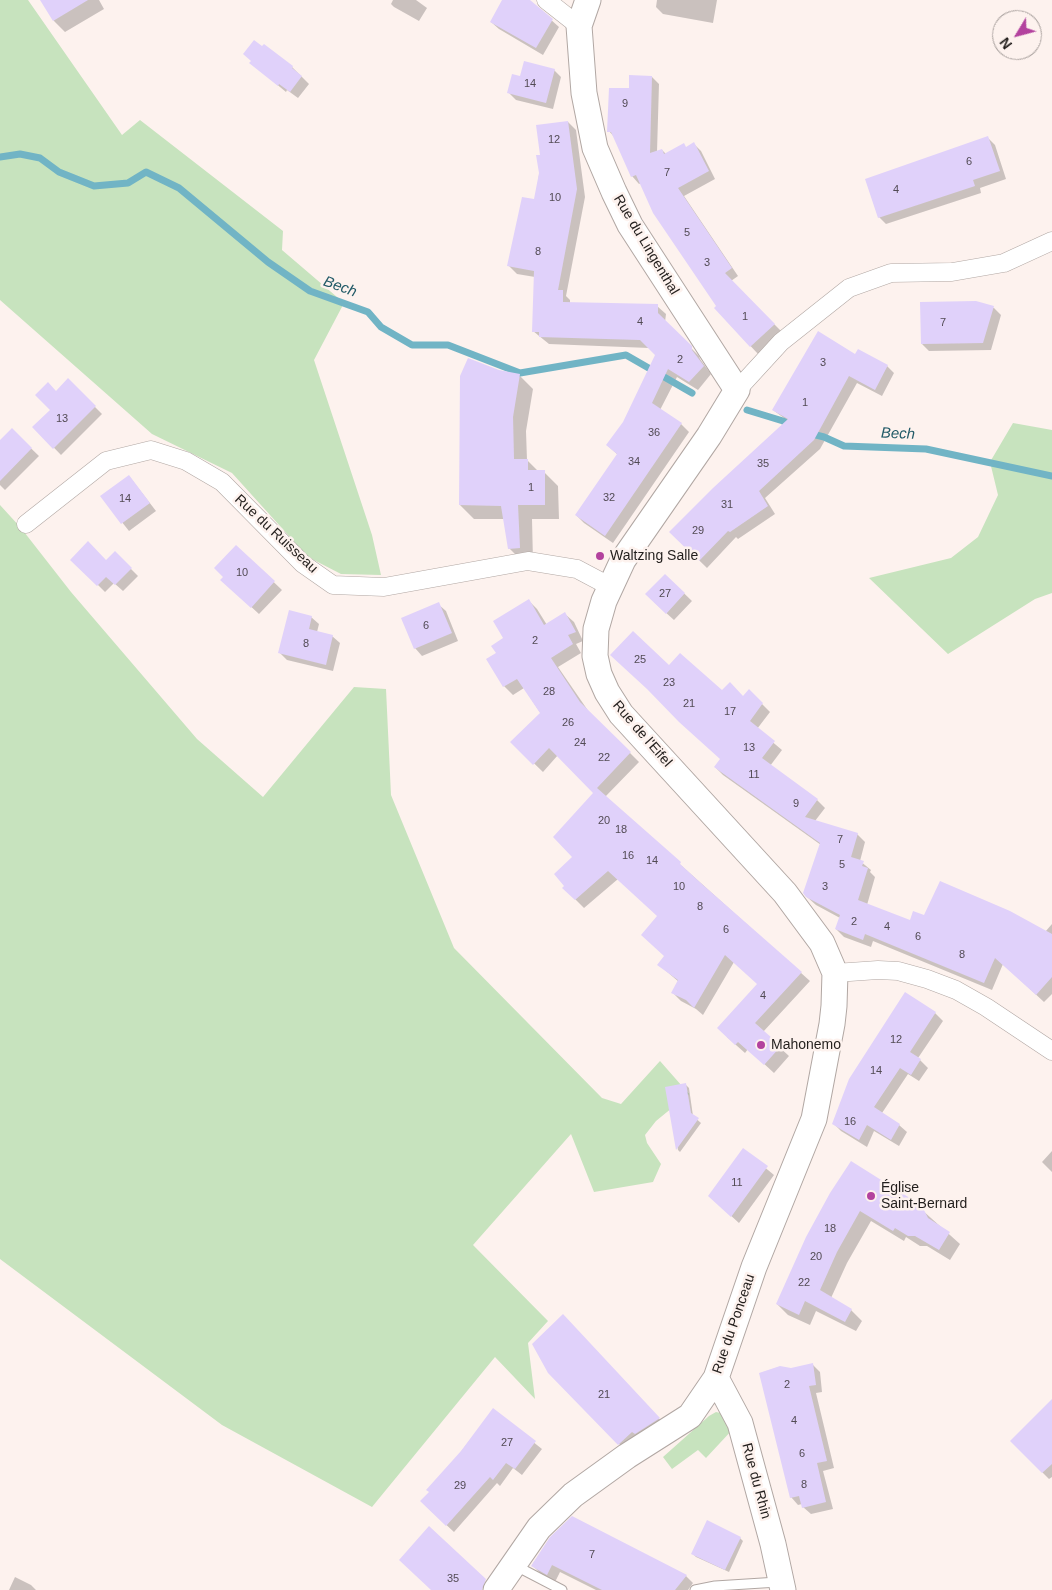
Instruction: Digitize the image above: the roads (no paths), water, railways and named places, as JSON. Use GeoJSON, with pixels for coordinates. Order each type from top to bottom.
{"type":"FeatureCollection","features":[{"type":"Feature","properties":{"kind":"street"},"geometry":{"type":"LineString","coordinates":[[546,0],[579,26]]}},
{"type":"Feature","properties":{"kind":"street","name":"Rue du Lingenthal"},"geometry":{"type":"LineString","coordinates":[[588,0],[579,26],[584,93],[596,148],[614,192],[635,232],[737,390]]}},
{"type":"Feature","properties":{"kind":"street"},"geometry":{"type":"LineString","coordinates":[[737,390],[781,342],[849,288],[891,273],[952,272],[1004,263],[1052,241]]}},
{"type":"Feature","properties":{"kind":"street","name":"Rue de l'Eifel"},"geometry":{"type":"LineString","coordinates":[[737,390],[709,436],[623,560],[604,601],[596,628],[595,656],[607,692],[621,714],[785,893],[822,943],[835,973]]}},
{"type":"Feature","properties":{"kind":"street","name":"Rue du Ruisseau"},"geometry":{"type":"LineString","coordinates":[[26,524],[106,461],[151,450],[186,461],[222,482],[303,564],[333,585],[384,587],[528,561],[577,569],[611,587]]}},
{"type":"Feature","properties":{"kind":"street"},"geometry":{"type":"LineString","coordinates":[[835,973],[878,970],[898,971],[927,979],[956,990],[986,1007],[1052,1051]]}},
{"type":"Feature","properties":{"kind":"street","name":"Rue du Ponceau"},"geometry":{"type":"LineString","coordinates":[[496,1590],[539,1528],[573,1494],[627,1456],[690,1416],[716,1378],[754,1267],[814,1119],[832,1024],[835,973]]}},
{"type":"Feature","properties":{"kind":"street","name":"Rue du Rhin"},"geometry":{"type":"LineString","coordinates":[[716,1378],[740,1423],[773,1544],[782,1586]]}},
{"type":"Feature","properties":{"kind":"lane"},"geometry":{"type":"LineString","coordinates":[[513,1564],[562,1590]]}},
{"type":"Feature","properties":{"kind":"lane"},"geometry":{"type":"LineString","coordinates":[[695,1590],[715,1586],[782,1586]]}},
{"type":"Feature","properties":{"kind":"waterway","name":"Bech"},"geometry":{"type":"LineString","coordinates":[[0,157],[20,154],[40,158],[59,172],[94,186],[128,183],[146,172],[179,188],[268,262],[310,291],[368,312],[381,327],[412,345],[448,345],[520,373],[626,355],[692,393]]}},
{"type":"Feature","properties":{"kind":"waterway","name":"Bech"},"geometry":{"type":"LineString","coordinates":[[747,410],[783,421],[791,426]]}},
{"type":"Feature","properties":{"kind":"waterway","name":"Bech"},"geometry":{"type":"LineString","coordinates":[[808,433],[824,437],[844,446],[926,449],[1052,476]]}},
{"type":"Feature","properties":{"kind":"place","name":"Waltzing Salle"},"geometry":{"type":"Point","coordinates":[600,556]}},
{"type":"Feature","properties":{"kind":"place","name":"Mahonemo"},"geometry":{"type":"Point","coordinates":[761,1045]}},
{"type":"Feature","properties":{"kind":"place","name":"Église Saint-Bernard"},"geometry":{"type":"Point","coordinates":[871,1196]}}]}
